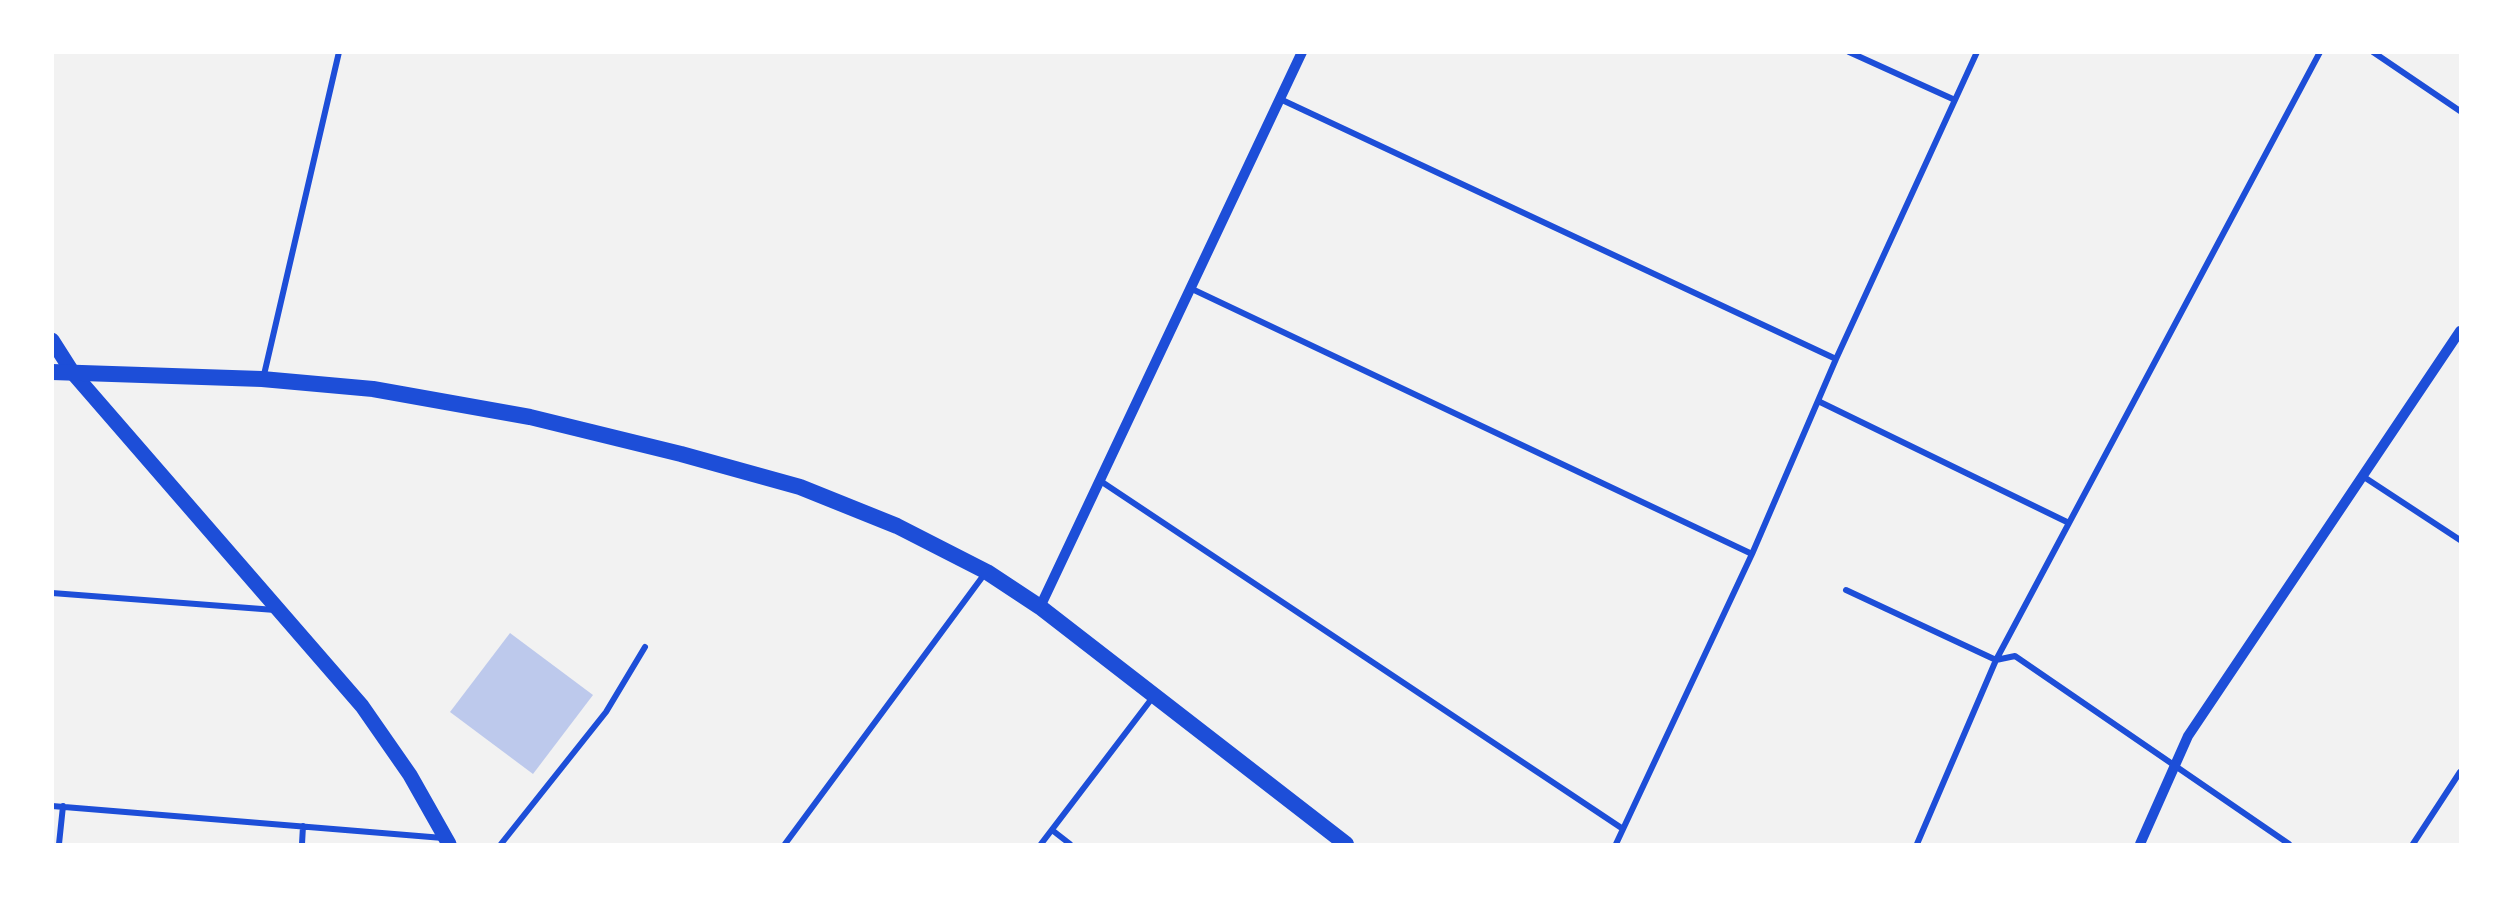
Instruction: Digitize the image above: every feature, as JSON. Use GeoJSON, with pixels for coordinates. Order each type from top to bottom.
{"type":"FeatureCollection","features":[{"type":"Feature","properties":{"kind":"highway"},"geometry":{"type":"LineString","coordinates":[[52,372],[262,380],[384,391],[530,417],[681,454],[800,487],[897,526],[987,572],[1040,607],[1155,694],[1346,844]]}},
{"type":"Feature","properties":{"kind":"main road"},"geometry":{"type":"LineString","coordinates":[[52,340],[73,373],[362,706],[410,775],[448,842]]}},
{"type":"Feature","properties":{"kind":"street"},"geometry":{"type":"LineString","coordinates":[[262,380],[339,52]]}},
{"type":"Feature","properties":{"kind":"street"},"geometry":{"type":"LineString","coordinates":[[1040,607],[1098,479],[1192,289],[1302,52]]}},
{"type":"Feature","properties":{"kind":"street"},"geometry":{"type":"LineString","coordinates":[[1849,52],[1955,100]]}},
{"type":"Feature","properties":{"kind":"street"},"geometry":{"type":"LineString","coordinates":[[1616,844],[1752,554],[1836,358],[1977,52]]}},
{"type":"Feature","properties":{"kind":"street"},"geometry":{"type":"LineString","coordinates":[[1917,844],[1996,660],[2320,52]]}},
{"type":"Feature","properties":{"kind":"street"},"geometry":{"type":"LineString","coordinates":[[2373,52],[2460,111]]}},
{"type":"Feature","properties":{"kind":"street"},"geometry":{"type":"LineString","coordinates":[[1280,99],[1836,358]]}},
{"type":"Feature","properties":{"kind":"street"},"geometry":{"type":"LineString","coordinates":[[1192,289],[1752,554]]}},
{"type":"Feature","properties":{"kind":"street"},"geometry":{"type":"LineString","coordinates":[[2140,844],[2188,736],[2364,477],[2460,330]]}},
{"type":"Feature","properties":{"kind":"street"},"geometry":{"type":"LineString","coordinates":[[1818,401],[2069,523]]}},
{"type":"Feature","properties":{"kind":"street"},"geometry":{"type":"LineString","coordinates":[[2364,477],[2460,540]]}},
{"type":"Feature","properties":{"kind":"street"},"geometry":{"type":"LineString","coordinates":[[1098,479],[1623,829]]}},
{"type":"Feature","properties":{"kind":"street"},"geometry":{"type":"LineString","coordinates":[[785,844],[987,572]]}},
{"type":"Feature","properties":{"kind":"street"},"geometry":{"type":"LineString","coordinates":[[1846,590],[1996,660],[2015,656],[2289,844]]}},
{"type":"Feature","properties":{"kind":"street"},"geometry":{"type":"LineString","coordinates":[[52,593],[278,610]]}},
{"type":"Feature","properties":{"kind":"street"},"geometry":{"type":"LineString","coordinates":[[501,844],[606,712],[645,647]]}},
{"type":"Feature","properties":{"kind":"street"},"geometry":{"type":"LineString","coordinates":[[1041,844],[1155,694]]}},
{"type":"Feature","properties":{"kind":"street"},"geometry":{"type":"LineString","coordinates":[[2413,844],[2460,772]]}},
{"type":"Feature","properties":{"kind":"street"},"geometry":{"type":"LineString","coordinates":[[52,806],[303,826],[448,842]]}},
{"type":"Feature","properties":{"kind":"street"},"geometry":{"type":"LineString","coordinates":[[59,844],[63,806]]}},
{"type":"Feature","properties":{"kind":"street"},"geometry":{"type":"LineString","coordinates":[[302,844],[303,826]]}},
{"type":"Feature","properties":{"kind":"street"},"geometry":{"type":"LineString","coordinates":[[1052,830],[1070,844]]}},
{"type":"Feature","properties":{"kind":"building"},"geometry":{"type":"Polygon","coordinates":[[[510,633],[593,695],[533,774],[450,712],[510,633]]]}}]}
